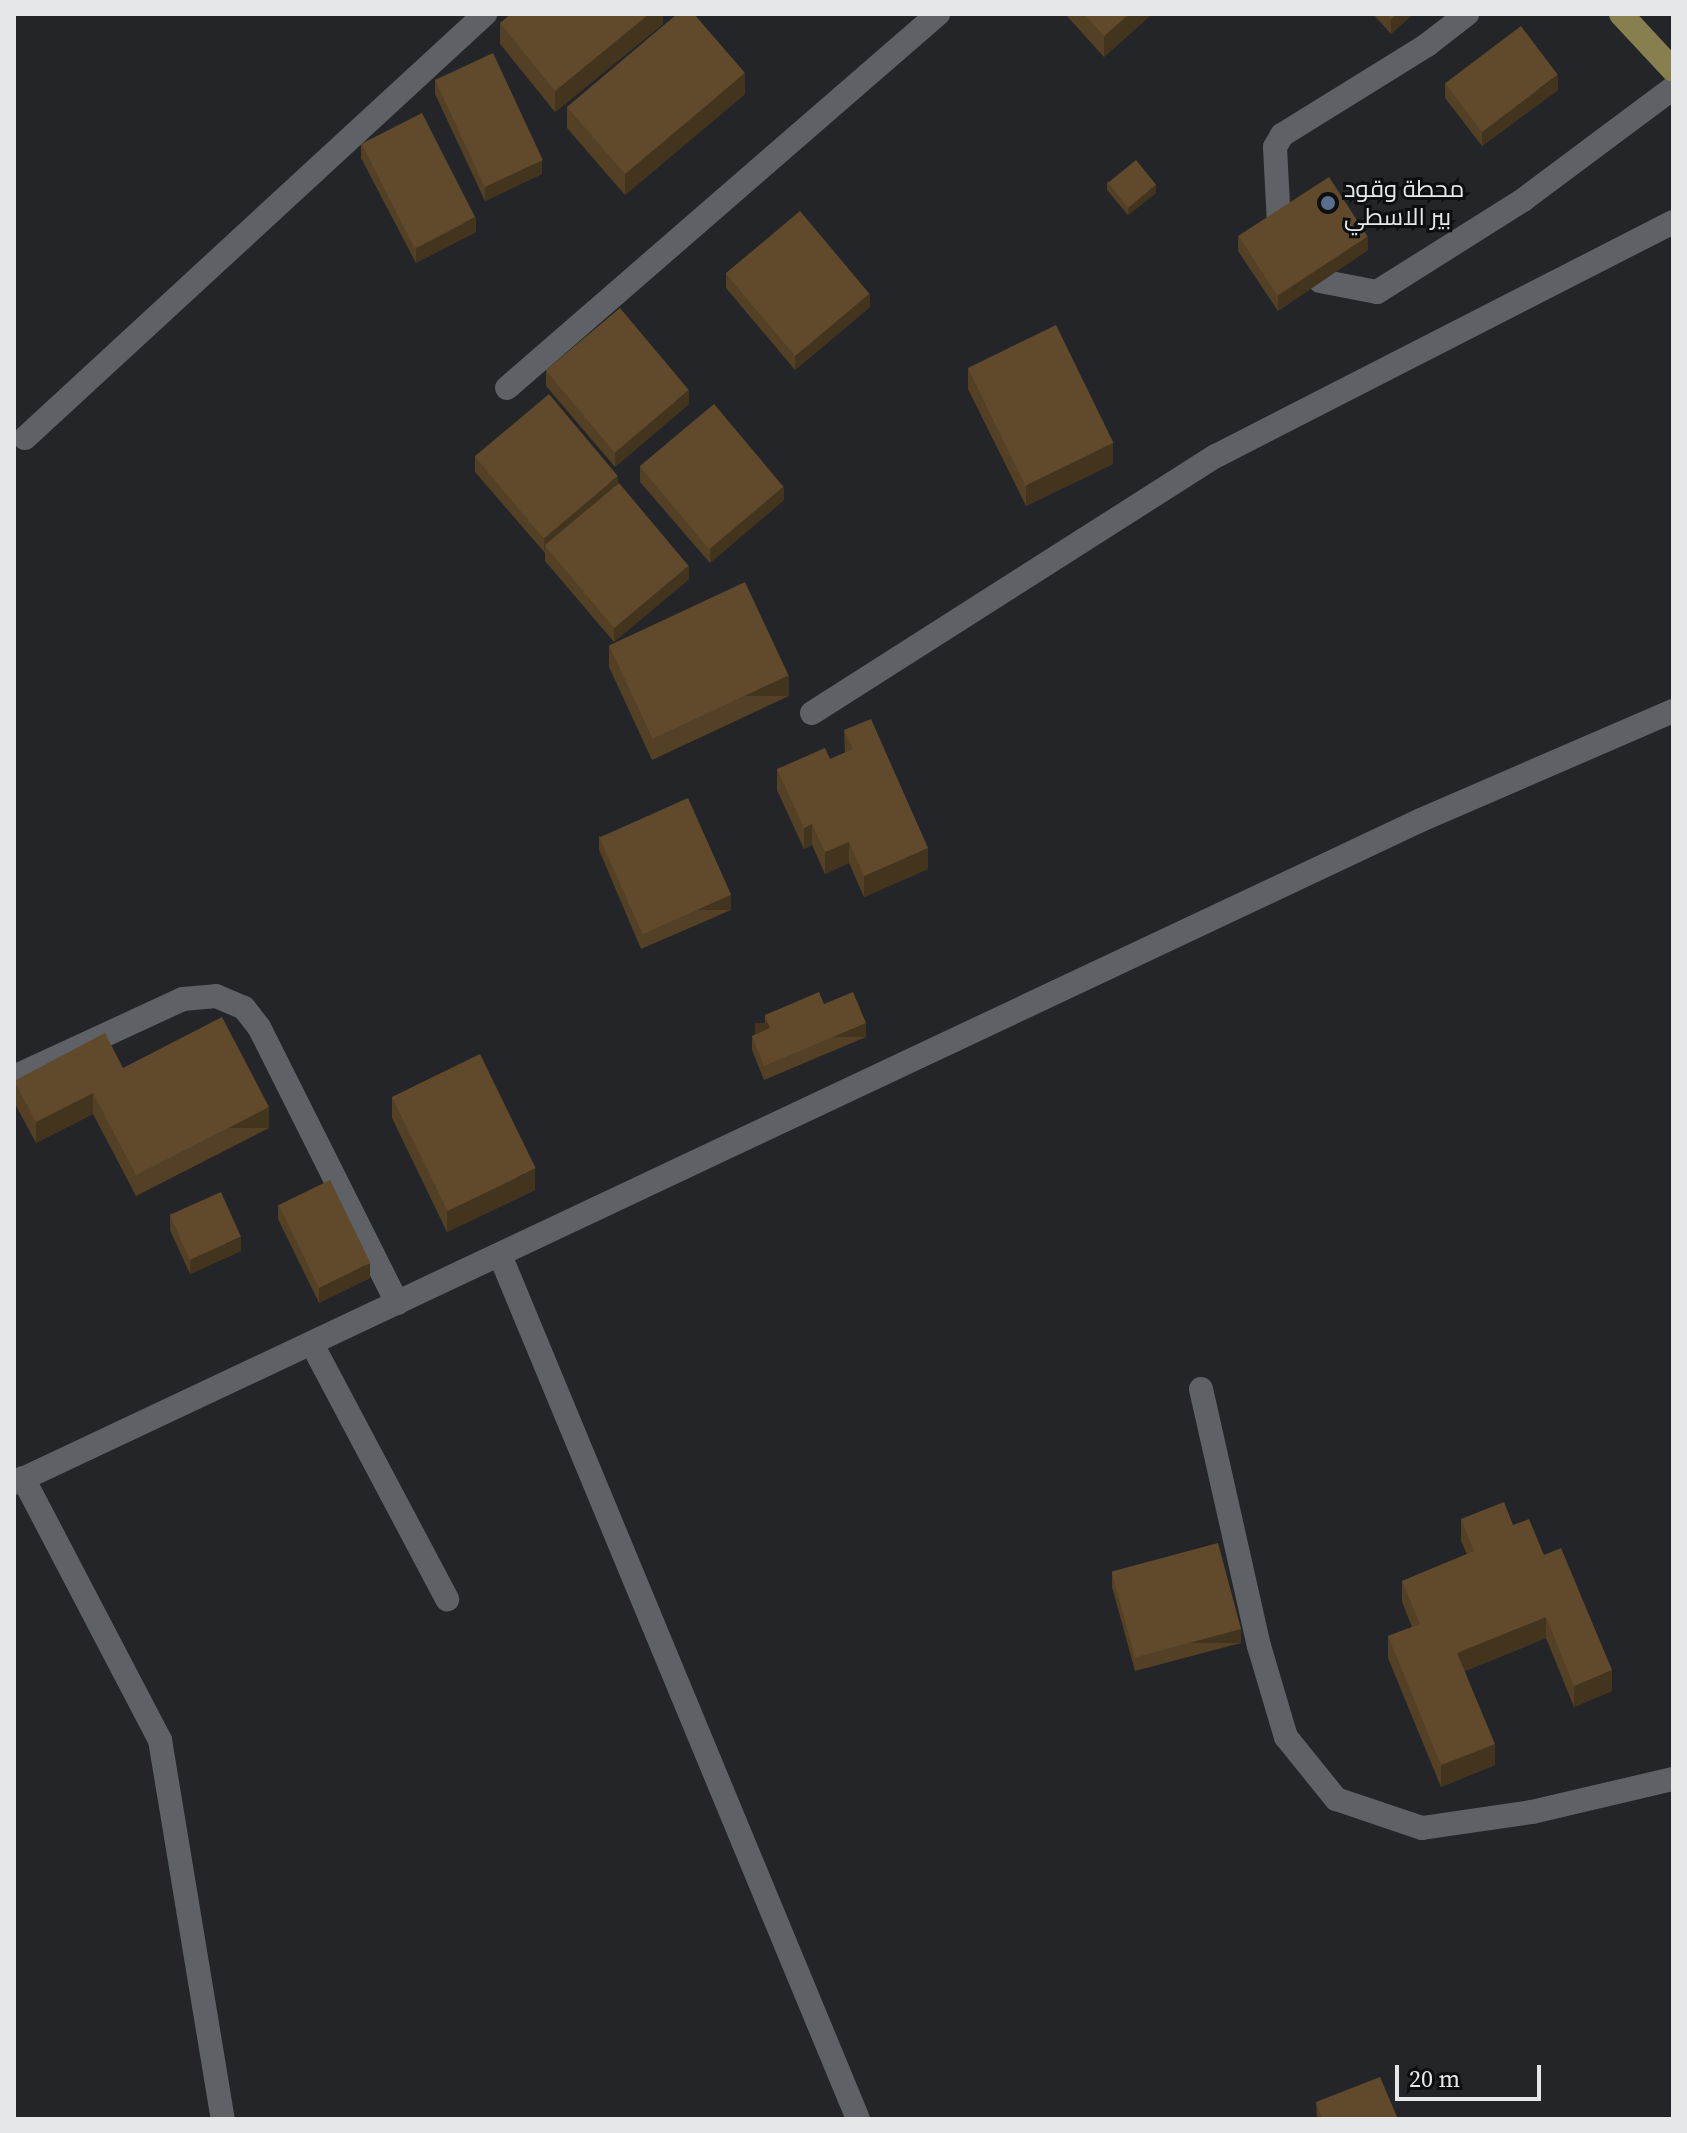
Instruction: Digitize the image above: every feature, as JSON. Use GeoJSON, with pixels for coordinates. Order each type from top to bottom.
{"type":"FeatureCollection","features":[{"type":"Feature","properties":{"kind":"main road"},"geometry":{"type":"LineString","coordinates":[[1621,14],[1673,70]]}},
{"type":"Feature","properties":{"kind":"street"},"geometry":{"type":"LineString","coordinates":[[25,438],[485,14]]}},
{"type":"Feature","properties":{"kind":"street"},"geometry":{"type":"LineString","coordinates":[[507,388],[938,14]]}},
{"type":"Feature","properties":{"kind":"street"},"geometry":{"type":"LineString","coordinates":[[1279,224],[1275,147],[1282,135],[1427,45],[1467,14]]}},
{"type":"Feature","properties":{"kind":"street"},"geometry":{"type":"LineString","coordinates":[[1320,281],[1377,292],[1523,200],[1673,88]]}},
{"type":"Feature","properties":{"kind":"street"},"geometry":{"type":"LineString","coordinates":[[812,713],[1216,456],[1673,222]]}},
{"type":"Feature","properties":{"kind":"street"},"geometry":{"type":"LineString","coordinates":[[223,2119],[160,1740],[18,1480],[1421,820],[1673,711]]}},
{"type":"Feature","properties":{"kind":"street"},"geometry":{"type":"LineString","coordinates":[[14,1077],[183,999],[216,996],[244,1008],[259,1027],[397,1303]]}},
{"type":"Feature","properties":{"kind":"street"},"geometry":{"type":"LineString","coordinates":[[500,1255],[858,2119]]}},
{"type":"Feature","properties":{"kind":"street"},"geometry":{"type":"LineString","coordinates":[[312,1344],[447,1599]]}},
{"type":"Feature","properties":{"kind":"street"},"geometry":{"type":"LineString","coordinates":[[1201,1389],[1259,1646],[1286,1737],[1336,1799],[1422,1828],[1532,1812],[1673,1779]]}},
{"type":"Feature","properties":{"kind":"building"},"geometry":{"type":"Polygon","coordinates":[[[511,14],[649,14],[555,91],[500,23],[511,14]]]}},
{"type":"Feature","properties":{"kind":"building"},"geometry":{"type":"Polygon","coordinates":[[[677,14],[694,14],[745,73],[625,174],[567,107],[677,14]]]}},
{"type":"Feature","properties":{"kind":"building"},"geometry":{"type":"Polygon","coordinates":[[[1084,14],[1129,14],[1104,36],[1084,14]]]}},
{"type":"Feature","properties":{"kind":"building"},"geometry":{"type":"Polygon","coordinates":[[[1521,26],[1558,75],[1482,132],[1445,83],[1521,26]]]}},
{"type":"Feature","properties":{"kind":"building"},"geometry":{"type":"Polygon","coordinates":[[[493,53],[543,160],[485,187],[435,80],[493,53]]]}},
{"type":"Feature","properties":{"kind":"building"},"geometry":{"type":"Polygon","coordinates":[[[422,113],[475,217],[415,248],[361,144],[422,113]]]}},
{"type":"Feature","properties":{"kind":"building"},"geometry":{"type":"Polygon","coordinates":[[[1136,160],[1156,185],[1128,208],[1108,183],[1136,160]]]}},
{"type":"Feature","properties":{"kind":"building"},"geometry":{"type":"Polygon","coordinates":[[[1329,177],[1368,237],[1277,295],[1238,236],[1329,177]]]}},
{"type":"Feature","properties":{"kind":"building"},"geometry":{"type":"Polygon","coordinates":[[[800,211],[869,294],[795,356],[726,273],[800,211]]]}},
{"type":"Feature","properties":{"kind":"building"},"geometry":{"type":"Polygon","coordinates":[[[620,308],[689,390],[614,452],[546,370],[620,308]]]}},
{"type":"Feature","properties":{"kind":"building"},"geometry":{"type":"Polygon","coordinates":[[[1056,325],[1113,443],[1025,486],[968,368],[1056,325]]]}},
{"type":"Feature","properties":{"kind":"building"},"geometry":{"type":"Polygon","coordinates":[[[549,394],[618,476],[543,538],[475,456],[549,394]]]}},
{"type":"Feature","properties":{"kind":"building"},"geometry":{"type":"Polygon","coordinates":[[[714,404],[783,487],[709,549],[640,466],[714,404]]]}},
{"type":"Feature","properties":{"kind":"building"},"geometry":{"type":"Polygon","coordinates":[[[619,483],[688,566],[614,628],[545,545],[619,483]]]}},
{"type":"Feature","properties":{"kind":"building"},"geometry":{"type":"Polygon","coordinates":[[[745,582],[789,675],[653,739],[609,645],[745,582]]]}},
{"type":"Feature","properties":{"kind":"building"},"geometry":{"type":"Polygon","coordinates":[[[871,719],[928,848],[864,876],[849,842],[825,852],[812,824],[804,828],[777,769],[825,748],[830,759],[853,749],[844,730],[871,719]]]}},
{"type":"Feature","properties":{"kind":"building"},"geometry":{"type":"Polygon","coordinates":[[[688,798],[731,895],[643,934],[599,837],[688,798]]]}},
{"type":"Feature","properties":{"kind":"building"},"geometry":{"type":"Polygon","coordinates":[[[819,992],[824,1004],[853,992],[866,1023],[764,1066],[752,1036],[770,1028],[765,1015],[819,992]]]}},
{"type":"Feature","properties":{"kind":"building"},"geometry":{"type":"Polygon","coordinates":[[[222,1017],[269,1107],[136,1175],[93,1093],[36,1122],[14,1081],[105,1033],[123,1068],[222,1017]]]}},
{"type":"Feature","properties":{"kind":"building"},"geometry":{"type":"Polygon","coordinates":[[[480,1054],[536,1168],[448,1211],[392,1097],[480,1054]]]}},
{"type":"Feature","properties":{"kind":"building"},"geometry":{"type":"Polygon","coordinates":[[[330,1180],[370,1263],[319,1288],[279,1205],[330,1180]]]}},
{"type":"Feature","properties":{"kind":"building"},"geometry":{"type":"Polygon","coordinates":[[[221,1192],[241,1237],[190,1260],[170,1215],[221,1192]]]}},
{"type":"Feature","properties":{"kind":"building"},"geometry":{"type":"Polygon","coordinates":[[[1504,1502],[1513,1525],[1529,1519],[1544,1555],[1561,1548],[1612,1670],[1574,1686],[1546,1617],[1457,1653],[1495,1744],[1441,1765],[1388,1636],[1420,1624],[1402,1581],[1474,1551],[1461,1519],[1504,1502]]]}},
{"type":"Feature","properties":{"kind":"building"},"geometry":{"type":"Polygon","coordinates":[[[1218,1543],[1241,1629],[1135,1657],[1112,1571],[1218,1543]]]}},
{"type":"Feature","properties":{"kind":"building"},"geometry":{"type":"Polygon","coordinates":[[[1380,2077],[1398,2119],[1322,2119],[1316,2102],[1380,2077]]]}},
{"type":"Feature","properties":{"kind":"place","name":"محطة وقود بير الاسطي"},"geometry":{"type":"Point","coordinates":[1328,203]}}]}
